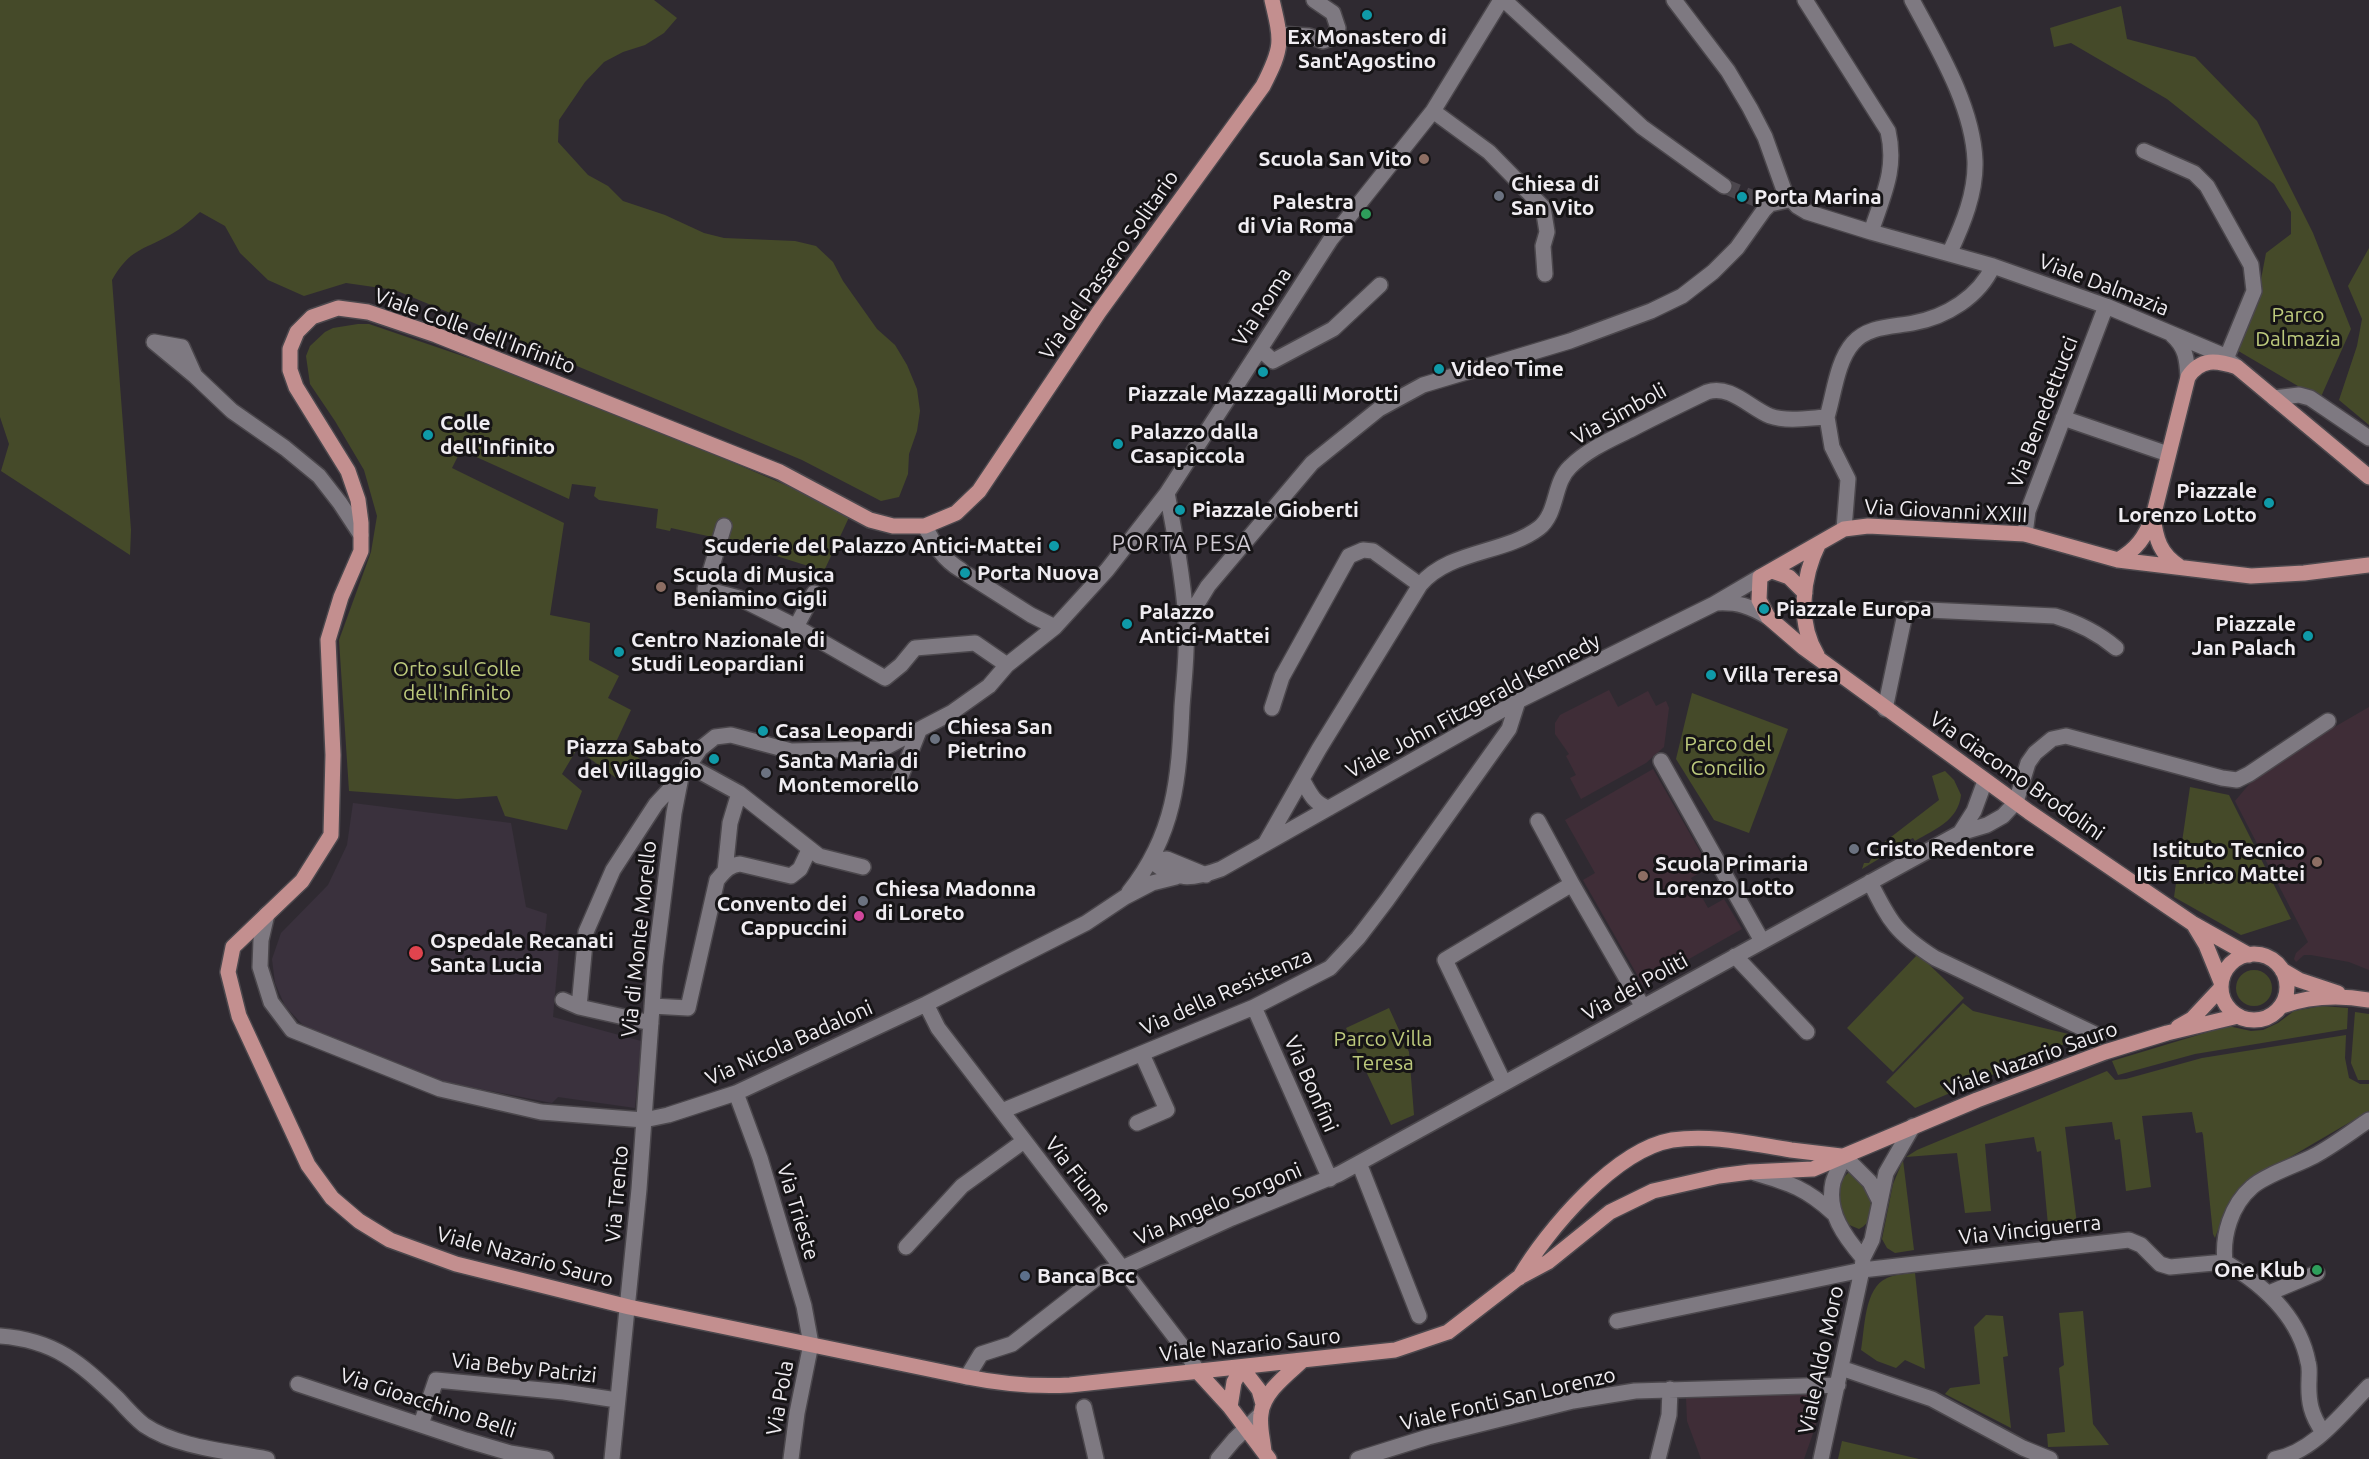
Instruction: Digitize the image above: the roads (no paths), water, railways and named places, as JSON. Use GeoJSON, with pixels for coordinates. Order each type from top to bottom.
{"type":"FeatureCollection","features":[{"type":"Feature","properties":{"kind":"main road","name":"Via del Passero Solitario"},"geometry":{"type":"LineString","coordinates":[[926,526],[956,513],[968,503],[990,476],[1099,312],[1263,86],[1278,57],[1280,34],[1272,0]]}},
{"type":"Feature","properties":{"kind":"main road","name":"Viale Colle dell'Infinito"},"geometry":{"type":"LineString","coordinates":[[267,914],[302,882],[331,835],[333,755],[328,640],[341,597],[361,551],[358,500],[348,471],[296,387],[290,370],[290,349],[297,332],[312,317],[338,308],[368,312],[436,335],[780,472],[870,520],[893,526],[926,526]]}},
{"type":"Feature","properties":{"kind":"main road"},"geometry":{"type":"LineString","coordinates":[[2118,560],[2131,552],[2147,533],[2188,378],[2199,365],[2211,361],[2231,363]]}},
{"type":"Feature","properties":{"kind":"main road","name":"Viale Dalmazia"},"geometry":{"type":"LineString","coordinates":[[2231,363],[2369,477]]}},
{"type":"Feature","properties":{"kind":"main road"},"geometry":{"type":"LineString","coordinates":[[2153,517],[2161,550],[2169,560],[2179,566]]}},
{"type":"Feature","properties":{"kind":"main road","name":"Via Giovanni XXIII"},"geometry":{"type":"LineString","coordinates":[[1819,543],[1844,529],[1868,526],[2025,534],[2118,560],[2251,576],[2304,573],[2369,565]]}},
{"type":"Feature","properties":{"kind":"main road"},"geometry":{"type":"LineString","coordinates":[[1819,543],[1766,574],[1759,600],[1768,617],[1820,660]]}},
{"type":"Feature","properties":{"kind":"main road"},"geometry":{"type":"LineString","coordinates":[[1819,543],[1807,573],[1805,593],[1807,630],[1811,645],[1820,660]]}},
{"type":"Feature","properties":{"kind":"main road"},"geometry":{"type":"LineString","coordinates":[[1766,574],[1790,577],[1805,593]]}},
{"type":"Feature","properties":{"kind":"main road","name":"Via Giacomo Brodolini"},"geometry":{"type":"LineString","coordinates":[[1820,660],[2016,802],[2192,923],[2249,955]]}},
{"type":"Feature","properties":{"kind":"main road","name":"Viale Nazario Sauro"},"geometry":{"type":"LineString","coordinates":[[267,914],[233,947],[228,972],[239,1016],[308,1165],[332,1198],[359,1221],[390,1240],[456,1264],[629,1307],[967,1377],[999,1383],[1039,1386],[1242,1368],[1395,1350],[1448,1332],[1491,1302],[1518,1278],[1548,1262],[1610,1212],[1653,1191],[1719,1176],[1813,1169],[1913,1126],[2105,1052],[2167,1033],[2238,1016],[2251,1020],[2265,1019],[2282,1006],[2299,1000],[2349,996],[2369,1000]]}},
{"type":"Feature","properties":{"kind":"main road","name":"Via Giacomo Brodolini"},"geometry":{"type":"LineString","coordinates":[[2192,923],[2206,945],[2221,985]]}},
{"type":"Feature","properties":{"kind":"main road"},"geometry":{"type":"LineString","coordinates":[[2167,1033],[2192,1019],[2221,985],[2228,967],[2234,961],[2249,955],[2267,957],[2282,970],[2299,980],[2349,996]]}},
{"type":"Feature","properties":{"kind":"main road"},"geometry":{"type":"LineString","coordinates":[[2282,970],[2287,984],[2282,1006]]}},
{"type":"Feature","properties":{"kind":"main road"},"geometry":{"type":"LineString","coordinates":[[2221,985],[2226,1005],[2238,1016]]}},
{"type":"Feature","properties":{"kind":"main road","name":"Viale Nazario Sauro"},"geometry":{"type":"LineString","coordinates":[[1518,1278],[1534,1252],[1567,1214],[1608,1173],[1644,1150],[1672,1140],[1721,1138],[1844,1156]]}},
{"type":"Feature","properties":{"kind":"main road"},"geometry":{"type":"LineString","coordinates":[[1262,1410],[1273,1389],[1304,1360]]}},
{"type":"Feature","properties":{"kind":"main road"},"geometry":{"type":"LineString","coordinates":[[1230,1407],[1234,1382],[1242,1368],[1259,1390],[1266,1455]]}},
{"type":"Feature","properties":{"kind":"main road"},"geometry":{"type":"LineString","coordinates":[[1198,1372],[1230,1407],[1266,1455]]}},
{"type":"Feature","properties":{"kind":"street"},"geometry":{"type":"LineString","coordinates":[[1280,34],[1309,36],[1323,41],[1332,38],[1338,28],[1333,13],[1314,0]]}},
{"type":"Feature","properties":{"kind":"street"},"geometry":{"type":"LineString","coordinates":[[1502,0],[1642,127],[1724,186]]}},
{"type":"Feature","properties":{"kind":"street","name":"Via Roma"},"geometry":{"type":"LineString","coordinates":[[684,771],[700,749],[715,737],[731,735],[791,751],[882,749],[951,713],[989,686],[1008,665],[1055,627],[1107,570],[1167,493],[1330,239],[1433,111],[1502,0]]}},
{"type":"Feature","properties":{"kind":"street"},"geometry":{"type":"LineString","coordinates":[[1186,622],[1208,586],[1312,462],[1379,409],[1423,385],[1570,341],[1651,311],[1682,296],[1713,272],[1737,248],[1764,202],[1789,200],[1768,144],[1752,111],[1728,71],[1674,0]]}},
{"type":"Feature","properties":{"kind":"street"},"geometry":{"type":"LineString","coordinates":[[1805,0],[1888,131],[1893,151],[1892,168],[1871,232]]}},
{"type":"Feature","properties":{"kind":"street"},"geometry":{"type":"LineString","coordinates":[[1912,0],[1939,51],[1965,109],[1975,160],[1972,191],[1965,219],[1950,252]]}},
{"type":"Feature","properties":{"kind":"street"},"geometry":{"type":"LineString","coordinates":[[1433,111],[1490,152],[1543,207],[1547,232],[1543,246],[1545,274]]}},
{"type":"Feature","properties":{"kind":"street"},"geometry":{"type":"LineString","coordinates":[[2144,152],[2194,174],[2207,186],[2251,265],[2254,291],[2231,363]]}},
{"type":"Feature","properties":{"kind":"street","name":"Viale Dalmazia"},"geometry":{"type":"LineString","coordinates":[[1789,200],[1807,212],[1871,232],[1950,252],[2106,306],[2220,354],[2231,363]]}},
{"type":"Feature","properties":{"kind":"street"},"geometry":{"type":"LineString","coordinates":[[1844,529],[1848,479],[1832,447],[1827,417],[1841,360],[1853,343],[1869,331],[1941,315],[1982,286],[1993,266]]}},
{"type":"Feature","properties":{"kind":"street"},"geometry":{"type":"LineString","coordinates":[[1260,349],[1273,361],[1293,351],[1333,329],[1380,285]]}},
{"type":"Feature","properties":{"kind":"street","name":"Via Benedettucci"},"geometry":{"type":"LineString","coordinates":[[2025,534],[2028,511],[2106,306]]}},
{"type":"Feature","properties":{"kind":"street"},"geometry":{"type":"LineString","coordinates":[[2167,331],[2182,346],[2187,362],[2188,378]]}},
{"type":"Feature","properties":{"kind":"street"},"geometry":{"type":"LineString","coordinates":[[195,376],[232,411],[285,448],[319,476],[361,535]]}},
{"type":"Feature","properties":{"kind":"street","name":"Via Simboli"},"geometry":{"type":"LineString","coordinates":[[1265,844],[1302,779],[1428,574],[1522,537],[1538,528],[1552,508],[1567,469],[1589,450],[1716,389],[1734,395],[1771,416],[1791,419],[1827,417]]}},
{"type":"Feature","properties":{"kind":"street"},"geometry":{"type":"LineString","coordinates":[[2274,398],[2299,395],[2310,398],[2369,438]]}},
{"type":"Feature","properties":{"kind":"street"},"geometry":{"type":"LineString","coordinates":[[2063,418],[2168,454]]}},
{"type":"Feature","properties":{"kind":"street","name":"Via Nicola Badaloni"},"geometry":{"type":"LineString","coordinates":[[1125,897],[1151,861],[1163,835],[1176,791],[1180,759],[1186,622],[1176,540],[1167,493]]}},
{"type":"Feature","properties":{"kind":"street"},"geometry":{"type":"LineString","coordinates":[[724,526],[705,589],[739,598],[794,626],[885,678],[901,665],[915,648],[975,643],[1008,665]]}},
{"type":"Feature","properties":{"kind":"street"},"geometry":{"type":"LineString","coordinates":[[926,526],[934,544],[950,564],[1031,615],[1055,627]]}},
{"type":"Feature","properties":{"kind":"street"},"geometry":{"type":"LineString","coordinates":[[1272,708],[1282,676],[1349,556],[1363,549],[1373,550],[1420,585]]}},
{"type":"Feature","properties":{"kind":"street","name":"Viale John Fitzgerald Kennedy"},"geometry":{"type":"LineString","coordinates":[[1176,877],[1192,878],[1221,869],[1518,701],[1714,604],[1766,574]]}},
{"type":"Feature","properties":{"kind":"street"},"geometry":{"type":"LineString","coordinates":[[794,626],[814,593]]}},
{"type":"Feature","properties":{"kind":"street"},"geometry":{"type":"LineString","coordinates":[[1714,604],[1734,602],[1749,605],[1768,617]]}},
{"type":"Feature","properties":{"kind":"street"},"geometry":{"type":"LineString","coordinates":[[1885,709],[1906,609],[2055,616],[2078,622],[2116,648]]}},
{"type":"Feature","properties":{"kind":"street","name":"Via della Resistenza"},"geometry":{"type":"LineString","coordinates":[[1002,1111],[1254,1007],[1330,968],[1358,938],[1509,729],[1518,701]]}},
{"type":"Feature","properties":{"kind":"street"},"geometry":{"type":"LineString","coordinates":[[2016,802],[2028,763],[2042,745],[2052,739],[2066,736],[2089,741],[2236,780],[2328,721]]}},
{"type":"Feature","properties":{"kind":"street"},"geometry":{"type":"LineString","coordinates":[[899,781],[919,731]]}},
{"type":"Feature","properties":{"kind":"street"},"geometry":{"type":"LineString","coordinates":[[1661,761],[1762,941]]}},
{"type":"Feature","properties":{"kind":"street"},"geometry":{"type":"LineString","coordinates":[[579,1007],[586,932],[613,870],[656,804],[684,771],[739,793],[809,850],[831,861],[863,867]]}},
{"type":"Feature","properties":{"kind":"street","name":"Via di Monte Morello"},"geometry":{"type":"LineString","coordinates":[[644,1120],[652,1006],[674,813],[684,771]]}},
{"type":"Feature","properties":{"kind":"street"},"geometry":{"type":"LineString","coordinates":[[1302,779],[1315,800],[1329,808]]}},
{"type":"Feature","properties":{"kind":"street"},"geometry":{"type":"LineString","coordinates":[[1302,779],[1300,802],[1307,821]]}},
{"type":"Feature","properties":{"kind":"street"},"geometry":{"type":"LineString","coordinates":[[1960,833],[1974,811],[1986,781]]}},
{"type":"Feature","properties":{"kind":"street"},"geometry":{"type":"LineString","coordinates":[[725,871],[730,823],[739,793]]}},
{"type":"Feature","properties":{"kind":"street","name":"Via dei Politi"},"geometry":{"type":"LineString","coordinates":[[1330,1179],[1960,833],[1987,825],[2003,816],[2016,802]]}},
{"type":"Feature","properties":{"kind":"street"},"geometry":{"type":"LineString","coordinates":[[1283,814],[1284,824],[1289,831]]}},
{"type":"Feature","properties":{"kind":"street"},"geometry":{"type":"LineString","coordinates":[[1538,820],[1643,1007]]}},
{"type":"Feature","properties":{"kind":"street"},"geometry":{"type":"LineString","coordinates":[[652,1006],[688,1008],[717,880],[725,871],[732,865],[740,864],[791,876],[800,869],[809,850]]}},
{"type":"Feature","properties":{"kind":"street"},"geometry":{"type":"LineString","coordinates":[[1151,861],[1167,859],[1206,875]]}},
{"type":"Feature","properties":{"kind":"street"},"geometry":{"type":"LineString","coordinates":[[1151,861],[1176,877]]}},
{"type":"Feature","properties":{"kind":"street","name":"Via Nicola Badaloni"},"geometry":{"type":"LineString","coordinates":[[267,914],[261,940],[260,967],[271,1002],[292,1030],[440,1089],[541,1112],[644,1120],[668,1115],[736,1093],[926,1004],[1086,923],[1125,897],[1152,883],[1176,877]]}},
{"type":"Feature","properties":{"kind":"street"},"geometry":{"type":"LineString","coordinates":[[1870,882],[1893,926],[1917,947],[1935,958],[2099,1036]]}},
{"type":"Feature","properties":{"kind":"street"},"geometry":{"type":"LineString","coordinates":[[1504,1083],[1445,960],[1572,884]]}},
{"type":"Feature","properties":{"kind":"street"},"geometry":{"type":"LineString","coordinates":[[1735,956],[1807,1032]]}},
{"type":"Feature","properties":{"kind":"street"},"geometry":{"type":"LineString","coordinates":[[563,1000],[579,1007],[651,1023]]}},
{"type":"Feature","properties":{"kind":"street","name":"Via Fiume"},"geometry":{"type":"LineString","coordinates":[[926,1004],[938,1028],[1185,1350],[1198,1372]]}},
{"type":"Feature","properties":{"kind":"street","name":"Via Bonfini"},"geometry":{"type":"LineString","coordinates":[[1254,1007],[1330,1179]]}},
{"type":"Feature","properties":{"kind":"street"},"geometry":{"type":"LineString","coordinates":[[1137,1123],[1167,1110],[1142,1053]]}},
{"type":"Feature","properties":{"kind":"street","name":"Via Trieste"},"geometry":{"type":"LineString","coordinates":[[736,1093],[760,1158],[797,1284],[810,1344]]}},
{"type":"Feature","properties":{"kind":"street","name":"Via Trento"},"geometry":{"type":"LineString","coordinates":[[612,1459],[629,1307],[644,1120]]}},
{"type":"Feature","properties":{"kind":"street"},"geometry":{"type":"LineString","coordinates":[[2323,1432],[2312,1415],[2308,1399],[2309,1363],[2297,1327],[2269,1293],[2225,1262],[2223,1245],[2238,1202],[2253,1185],[2322,1152],[2369,1120]]}},
{"type":"Feature","properties":{"kind":"street","name":"Viale Aldo Moro"},"geometry":{"type":"LineString","coordinates":[[1821,1459],[1862,1264],[1872,1240],[1886,1173],[1913,1126]]}},
{"type":"Feature","properties":{"kind":"street"},"geometry":{"type":"LineString","coordinates":[[906,1247],[962,1186],[1024,1140]]}},
{"type":"Feature","properties":{"kind":"street"},"geometry":{"type":"LineString","coordinates":[[1833,1214],[1833,1184],[1844,1156],[1870,1182],[1879,1200]]}},
{"type":"Feature","properties":{"kind":"street"},"geometry":{"type":"LineString","coordinates":[[1359,1163],[1419,1316]]}},
{"type":"Feature","properties":{"kind":"street"},"geometry":{"type":"LineString","coordinates":[[1750,1172],[1788,1182],[1814,1196],[1833,1214],[1862,1264]]}},
{"type":"Feature","properties":{"kind":"street","name":"Via Angelo Sorgoni"},"geometry":{"type":"LineString","coordinates":[[1122,1268],[1232,1218],[1330,1179]]}},
{"type":"Feature","properties":{"kind":"street","name":"Via Vinciguerra"},"geometry":{"type":"LineString","coordinates":[[1617,1320],[1862,1264],[2129,1240],[2141,1245],[2160,1264],[2170,1267],[2225,1262]]}},
{"type":"Feature","properties":{"kind":"street"},"geometry":{"type":"LineString","coordinates":[[967,1377],[981,1354],[1012,1344],[1103,1273],[1122,1268]]}},
{"type":"Feature","properties":{"kind":"street"},"geometry":{"type":"LineString","coordinates":[[2269,1293],[2317,1273]]}},
{"type":"Feature","properties":{"kind":"street"},"geometry":{"type":"LineString","coordinates":[[0,1336],[21,1338],[61,1351],[88,1371],[143,1424],[163,1435],[198,1445],[267,1459]]}},
{"type":"Feature","properties":{"kind":"street","name":"Via Pola"},"geometry":{"type":"LineString","coordinates":[[791,1459],[810,1344]]}},
{"type":"Feature","properties":{"kind":"street"},"geometry":{"type":"LineString","coordinates":[[1841,1368],[1932,1400],[2050,1459]]}},
{"type":"Feature","properties":{"kind":"street","name":"Via Beby Patrizi"},"geometry":{"type":"LineString","coordinates":[[421,1424],[436,1380],[552,1390],[617,1400]]}},
{"type":"Feature","properties":{"kind":"street","name":"Via Gioacchino Belli"},"geometry":{"type":"LineString","coordinates":[[298,1384],[510,1452],[546,1459]]}},
{"type":"Feature","properties":{"kind":"street","name":"Viale Fonti San Lorenzo"},"geometry":{"type":"LineString","coordinates":[[1358,1459],[1428,1437],[1573,1401],[1670,1389],[1838,1385]]}},
{"type":"Feature","properties":{"kind":"street"},"geometry":{"type":"LineString","coordinates":[[2275,1459],[2285,1457],[2305,1446],[2323,1432],[2369,1386]]}},
{"type":"Feature","properties":{"kind":"street"},"geometry":{"type":"LineString","coordinates":[[1658,1459],[1669,1415],[1670,1389]]}},
{"type":"Feature","properties":{"kind":"street"},"geometry":{"type":"LineString","coordinates":[[1084,1407],[1096,1459]]}},
{"type":"Feature","properties":{"kind":"street"},"geometry":{"type":"LineString","coordinates":[[1218,1459],[1262,1410]]}},
{"type":"Feature","properties":{"kind":"tunnel"},"geometry":{"type":"LineString","coordinates":[[1724,186],[1758,200]]}},
{"type":"Feature","properties":{"kind":"place","name":"Ex Monastero di Sant'Agostino"},"geometry":{"type":"Point","coordinates":[1367,15]}},
{"type":"Feature","properties":{"kind":"place","name":"Scuola San Vito"},"geometry":{"type":"Point","coordinates":[1424,159]}},
{"type":"Feature","properties":{"kind":"place","name":"Chiesa di San Vito"},"geometry":{"type":"Point","coordinates":[1499,196]}},
{"type":"Feature","properties":{"kind":"place","name":"Porta Marina"},"geometry":{"type":"Point","coordinates":[1742,197]}},
{"type":"Feature","properties":{"kind":"place","name":"Palestra di Via Roma"},"geometry":{"type":"Point","coordinates":[1366,214]}},
{"type":"Feature","properties":{"kind":"place","name":"Video Time"},"geometry":{"type":"Point","coordinates":[1439,369]}},
{"type":"Feature","properties":{"kind":"place","name":"Piazzale Mazzagalli Morotti"},"geometry":{"type":"Point","coordinates":[1263,372]}},
{"type":"Feature","properties":{"kind":"place","name":"Colle dell'Infinito"},"geometry":{"type":"Point","coordinates":[428,435]}},
{"type":"Feature","properties":{"kind":"place","name":"Palazzo dalla Casapiccola"},"geometry":{"type":"Point","coordinates":[1118,444]}},
{"type":"Feature","properties":{"kind":"place","name":"Piazzale Lorenzo Lotto"},"geometry":{"type":"Point","coordinates":[2269,503]}},
{"type":"Feature","properties":{"kind":"place","name":"Piazzale Gioberti"},"geometry":{"type":"Point","coordinates":[1180,510]}},
{"type":"Feature","properties":{"kind":"place","name":"Scuderie del Palazzo Antici-Mattei"},"geometry":{"type":"Point","coordinates":[1054,546]}},
{"type":"Feature","properties":{"kind":"place","name":"Porta Nuova"},"geometry":{"type":"Point","coordinates":[965,573]}},
{"type":"Feature","properties":{"kind":"place","name":"Scuola di Musica Beniamino Gigli"},"geometry":{"type":"Point","coordinates":[661,587]}},
{"type":"Feature","properties":{"kind":"place","name":"Piazzale Europa"},"geometry":{"type":"Point","coordinates":[1764,609]}},
{"type":"Feature","properties":{"kind":"place","name":"Palazzo Antici-Mattei"},"geometry":{"type":"Point","coordinates":[1127,624]}},
{"type":"Feature","properties":{"kind":"place","name":"Piazzale Jan Palach"},"geometry":{"type":"Point","coordinates":[2308,636]}},
{"type":"Feature","properties":{"kind":"place","name":"Centro Nazionale di Studi Leopardiani"},"geometry":{"type":"Point","coordinates":[619,652]}},
{"type":"Feature","properties":{"kind":"place","name":"Villa Teresa"},"geometry":{"type":"Point","coordinates":[1711,675]}},
{"type":"Feature","properties":{"kind":"place","name":"Casa Leopardi"},"geometry":{"type":"Point","coordinates":[763,731]}},
{"type":"Feature","properties":{"kind":"place","name":"Chiesa San Pietrino"},"geometry":{"type":"Point","coordinates":[935,739]}},
{"type":"Feature","properties":{"kind":"place","name":"Piazza Sabato del Villaggio"},"geometry":{"type":"Point","coordinates":[714,759]}},
{"type":"Feature","properties":{"kind":"place","name":"Santa Maria di Montemorello"},"geometry":{"type":"Point","coordinates":[766,773]}},
{"type":"Feature","properties":{"kind":"place","name":"Cristo Redentore"},"geometry":{"type":"Point","coordinates":[1854,849]}},
{"type":"Feature","properties":{"kind":"place","name":"Istituto Tecnico Itis Enrico Mattei"},"geometry":{"type":"Point","coordinates":[2317,862]}},
{"type":"Feature","properties":{"kind":"place","name":"Scuola Primaria Lorenzo Lotto"},"geometry":{"type":"Point","coordinates":[1643,876]}},
{"type":"Feature","properties":{"kind":"place","name":"Chiesa Madonna di Loreto"},"geometry":{"type":"Point","coordinates":[863,901]}},
{"type":"Feature","properties":{"kind":"place","name":"Convento dei Cappuccini"},"geometry":{"type":"Point","coordinates":[859,916]}},
{"type":"Feature","properties":{"kind":"place","name":"Ospedale Recanati Santa Lucia"},"geometry":{"type":"Point","coordinates":[416,953]}},
{"type":"Feature","properties":{"kind":"place","name":"One Klub"},"geometry":{"type":"Point","coordinates":[2317,1270]}},
{"type":"Feature","properties":{"kind":"place","name":"Banca Bcc"},"geometry":{"type":"Point","coordinates":[1025,1276]}},
{"type":"Feature","properties":{"kind":"district","name":"PORTA PESA"},"geometry":{"type":"Point","coordinates":[1182,544]}},
{"type":"Feature","properties":{"kind":"park label","name":"Parco Dalmazia"},"geometry":{"type":"Point","coordinates":[2298,327]}},
{"type":"Feature","properties":{"kind":"park label","name":"Orto sul Colle dell'Infinito"},"geometry":{"type":"Point","coordinates":[457,681]}},
{"type":"Feature","properties":{"kind":"park label","name":"Parco del Concilio"},"geometry":{"type":"Point","coordinates":[1728,756]}},
{"type":"Feature","properties":{"kind":"park label","name":"Parco Villa Teresa"},"geometry":{"type":"Point","coordinates":[1383,1051]}}]}
